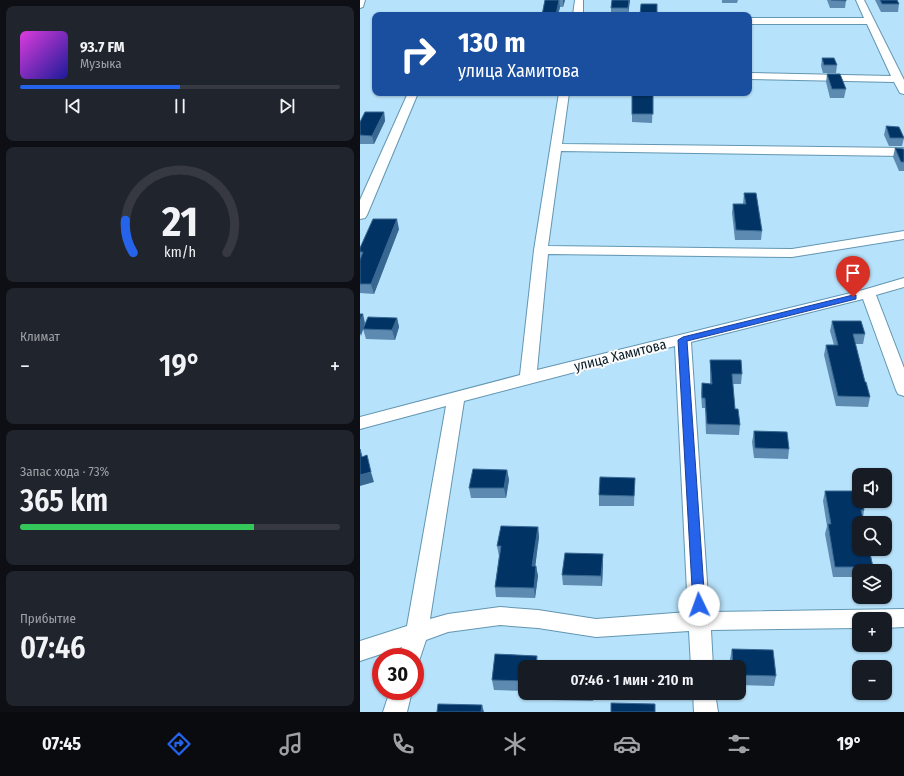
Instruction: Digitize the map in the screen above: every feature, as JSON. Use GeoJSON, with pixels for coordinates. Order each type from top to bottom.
{"type":"FeatureCollection","features":[{"type":"Feature","properties":{"kind":"street"},"geometry":{"type":"LineString","coordinates":[[360,4],[361,0]]}},
{"type":"Feature","properties":{"kind":"street"},"geometry":{"type":"LineString","coordinates":[[578,12],[579,0]]}},
{"type":"Feature","properties":{"kind":"street"},"geometry":{"type":"LineString","coordinates":[[860,0],[904,91]]}},
{"type":"Feature","properties":{"kind":"street"},"geometry":{"type":"LineString","coordinates":[[752,22],[870,21]]}},
{"type":"Feature","properties":{"kind":"street"},"geometry":{"type":"LineString","coordinates":[[752,76],[898,79]]}},
{"type":"Feature","properties":{"kind":"street"},"geometry":{"type":"LineString","coordinates":[[360,215],[412,96]]}},
{"type":"Feature","properties":{"kind":"street"},"geometry":{"type":"LineString","coordinates":[[528,378],[541,250],[564,96]]}},
{"type":"Feature","properties":{"kind":"street"},"geometry":{"type":"LineString","coordinates":[[555,147],[904,152]]}},
{"type":"Feature","properties":{"kind":"street"},"geometry":{"type":"LineString","coordinates":[[541,250],[792,253],[904,235]]}},
{"type":"Feature","properties":{"kind":"street","name":"улица Хамитова"},"geometry":{"type":"LineString","coordinates":[[360,423],[528,378],[868,293],[904,282]]}},
{"type":"Feature","properties":{"kind":"street"},"geometry":{"type":"LineString","coordinates":[[868,293],[904,390]]}},
{"type":"Feature","properties":{"kind":"street"},"geometry":{"type":"LineString","coordinates":[[683,340],[702,660]]}},
{"type":"Feature","properties":{"kind":"street"},"geometry":{"type":"LineString","coordinates":[[413,648],[417,632],[456,398]]}},
{"type":"Feature","properties":{"kind":"street"},"geometry":{"type":"LineString","coordinates":[[360,651],[448,623],[500,616],[538,619],[567,625],[596,628],[700,621],[904,618]]}},
{"type":"Feature","properties":{"kind":"street"},"geometry":{"type":"LineString","coordinates":[[395,712],[398,700]]}},
{"type":"Feature","properties":{"kind":"street"},"geometry":{"type":"LineString","coordinates":[[705,700],[706,712]]}},
{"type":"Feature","properties":{"kind":"building"},"geometry":{"type":"Polygon","coordinates":[[[545,0],[559,0],[557,12],[543,12],[545,0]]]}},
{"type":"Feature","properties":{"kind":"building"},"geometry":{"type":"Polygon","coordinates":[[[612,0],[629,0],[628,8],[611,8],[612,0]]]}},
{"type":"Feature","properties":{"kind":"building"},"geometry":{"type":"Polygon","coordinates":[[[880,0],[897,0],[899,4],[882,4],[880,0]]]}},
{"type":"Feature","properties":{"kind":"building"},"geometry":{"type":"Polygon","coordinates":[[[641,4],[657,4],[657,12],[640,12],[641,4]]]}},
{"type":"Feature","properties":{"kind":"building"},"geometry":{"type":"Polygon","coordinates":[[[822,58],[834,58],[837,65],[824,65],[822,58]]]}},
{"type":"Feature","properties":{"kind":"building"},"geometry":{"type":"Polygon","coordinates":[[[827,74],[840,74],[846,89],[832,89],[827,74]]]}},
{"type":"Feature","properties":{"kind":"building"},"geometry":{"type":"Polygon","coordinates":[[[632,96],[653,96],[653,114],[632,114],[632,96]]]}},
{"type":"Feature","properties":{"kind":"building"},"geometry":{"type":"Polygon","coordinates":[[[365,112],[384,112],[372,136],[360,135],[360,122],[365,112]]]}},
{"type":"Feature","properties":{"kind":"building"},"geometry":{"type":"Polygon","coordinates":[[[886,126],[899,127],[904,138],[890,138],[886,126]]]}},
{"type":"Feature","properties":{"kind":"building"},"geometry":{"type":"Polygon","coordinates":[[[895,148],[904,149],[904,162],[901,162],[895,148]]]}},
{"type":"Feature","properties":{"kind":"building"},"geometry":{"type":"Polygon","coordinates":[[[744,193],[756,193],[762,231],[736,230],[733,204],[746,204],[744,193]]]}},
{"type":"Feature","properties":{"kind":"building"},"geometry":{"type":"Polygon","coordinates":[[[373,219],[397,219],[371,284],[360,284],[360,260],[363,252],[360,252],[360,248],[373,219]]]}},
{"type":"Feature","properties":{"kind":"building"},"geometry":{"type":"Polygon","coordinates":[[[360,314],[363,314],[360,321],[360,314]]]}},
{"type":"Feature","properties":{"kind":"building"},"geometry":{"type":"Polygon","coordinates":[[[368,317],[397,318],[392,330],[363,329],[368,317]]]}},
{"type":"Feature","properties":{"kind":"building"},"geometry":{"type":"Polygon","coordinates":[[[832,321],[861,321],[865,334],[853,334],[870,397],[838,396],[826,345],[838,345],[832,321]]]}},
{"type":"Feature","properties":{"kind":"building"},"geometry":{"type":"Polygon","coordinates":[[[710,360],[741,360],[742,374],[732,374],[735,409],[738,409],[740,425],[707,424],[705,398],[702,398],[702,383],[712,384],[710,360]]]}},
{"type":"Feature","properties":{"kind":"building"},"geometry":{"type":"Polygon","coordinates":[[[754,431],[787,432],[789,449],[755,448],[754,431]]]}},
{"type":"Feature","properties":{"kind":"building"},"geometry":{"type":"Polygon","coordinates":[[[360,449],[362,457],[367,455],[371,472],[360,475],[360,449]]]}},
{"type":"Feature","properties":{"kind":"building"},"geometry":{"type":"Polygon","coordinates":[[[473,469],[507,470],[504,488],[469,488],[473,469]]]}},
{"type":"Feature","properties":{"kind":"building"},"geometry":{"type":"Polygon","coordinates":[[[600,477],[635,478],[634,496],[599,495],[600,477]]]}},
{"type":"Feature","properties":{"kind":"building"},"geometry":{"type":"Polygon","coordinates":[[[825,491],[852,491],[852,508],[864,508],[864,510],[861,510],[862,516],[852,516],[852,556],[871,556],[872,564],[852,564],[852,567],[835,567],[828,524],[831,524],[825,491]]]}},
{"type":"Feature","properties":{"kind":"building"},"geometry":{"type":"Polygon","coordinates":[[[501,526],[538,527],[532,566],[536,566],[534,588],[495,587],[501,546],[497,546],[501,526]]]}},
{"type":"Feature","properties":{"kind":"building"},"geometry":{"type":"Polygon","coordinates":[[[565,553],[603,554],[601,576],[562,575],[565,553]]]}},
{"type":"Feature","properties":{"kind":"building"},"geometry":{"type":"Polygon","coordinates":[[[732,649],[773,650],[776,676],[746,675],[746,660],[733,660],[732,649]]]}},
{"type":"Feature","properties":{"kind":"building"},"geometry":{"type":"Polygon","coordinates":[[[495,654],[537,656],[536,660],[518,660],[518,681],[492,680],[495,654]]]}},
{"type":"Feature","properties":{"kind":"building"},"geometry":{"type":"Polygon","coordinates":[[[611,703],[655,704],[655,712],[611,712],[611,703]]]}},
{"type":"Feature","properties":{"kind":"building"},"geometry":{"type":"Polygon","coordinates":[[[438,704],[482,705],[481,712],[437,712],[438,704]]]}},
{"type":"Feature","properties":{"kind":"route"},"geometry":{"type":"LineString","coordinates":[[699,605],[683,340],[853,297]]}}]}
